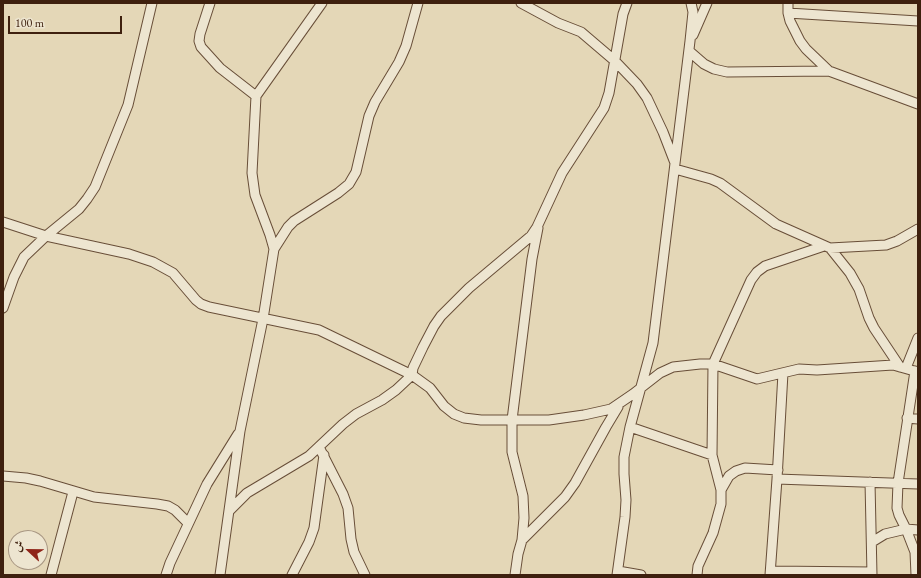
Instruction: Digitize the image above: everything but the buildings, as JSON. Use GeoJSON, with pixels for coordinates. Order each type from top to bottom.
{"type":"FeatureCollection","features":[{"type":"Feature","properties":{"kind":"street"},"geometry":{"type":"LineString","coordinates":[[3,308],[24,257],[46,236],[79,209],[95,187],[128,105],[152,3]]}},
{"type":"Feature","properties":{"kind":"street"},"geometry":{"type":"LineString","coordinates":[[210,3],[200,34],[199,41],[201,47],[220,68],[256,96]]}},
{"type":"Feature","properties":{"kind":"street"},"geometry":{"type":"LineString","coordinates":[[274,249],[255,195],[252,173],[256,96],[322,3]]}},
{"type":"Feature","properties":{"kind":"street"},"geometry":{"type":"LineString","coordinates":[[220,575],[240,432],[263,319],[274,249],[288,226],[349,184],[356,172],[369,116],[374,102],[406,46],[418,3]]}},
{"type":"Feature","properties":{"kind":"street"},"geometry":{"type":"LineString","coordinates":[[521,3],[558,23],[581,32],[616,61],[637,84],[647,98],[663,132],[675,167]]}},
{"type":"Feature","properties":{"kind":"street"},"geometry":{"type":"LineString","coordinates":[[229,511],[256,486],[321,451],[343,424],[356,414],[382,400],[396,390],[412,375],[413,368],[423,347],[441,316],[469,288],[531,236],[540,221],[562,173],[604,108],[609,93],[616,61],[623,14],[627,3]]}},
{"type":"Feature","properties":{"kind":"street"},"geometry":{"type":"LineString","coordinates":[[641,575],[617,573],[625,517],[626,500],[624,457],[630,427],[653,343],[689,51],[693,12],[691,3]]}},
{"type":"Feature","properties":{"kind":"street"},"geometry":{"type":"LineString","coordinates":[[690,41],[707,3]]}},
{"type":"Feature","properties":{"kind":"street"},"geometry":{"type":"LineString","coordinates":[[788,3],[788,13],[796,33],[806,50],[829,71]]}},
{"type":"Feature","properties":{"kind":"street"},"geometry":{"type":"LineString","coordinates":[[788,13],[918,21]]}},
{"type":"Feature","properties":{"kind":"street"},"geometry":{"type":"LineString","coordinates":[[689,51],[704,64],[714,69],[726,72],[829,71],[918,104]]}},
{"type":"Feature","properties":{"kind":"street"},"geometry":{"type":"LineString","coordinates":[[675,167],[720,183],[776,224],[827,247],[850,273],[859,289],[874,328],[903,367]]}},
{"type":"Feature","properties":{"kind":"street"},"geometry":{"type":"LineString","coordinates":[[515,575],[522,540],[524,518],[523,496],[512,452],[512,420],[532,258],[540,221]]}},
{"type":"Feature","properties":{"kind":"street"},"geometry":{"type":"LineString","coordinates":[[3,222],[46,236],[129,254],[153,262],[173,274],[196,300],[209,307],[319,330],[412,375],[430,388],[444,406],[454,414],[464,418],[481,420],[549,420],[611,409],[660,372],[673,368],[700,364],[713,364],[757,379],[799,370],[893,365],[916,372],[907,418],[898,483],[897,508],[915,552],[916,575]]}},
{"type":"Feature","properties":{"kind":"street"},"geometry":{"type":"LineString","coordinates":[[697,575],[698,566],[713,533],[721,504],[721,490],[712,455],[713,364],[751,280],[757,272],[766,266],[827,247],[886,245],[897,241],[918,229]]}},
{"type":"Feature","properties":{"kind":"street"},"geometry":{"type":"LineString","coordinates":[[903,367],[918,338]]}},
{"type":"Feature","properties":{"kind":"street"},"geometry":{"type":"LineString","coordinates":[[783,373],[778,474],[770,573],[872,574],[870,482]]}},
{"type":"Feature","properties":{"kind":"street"},"geometry":{"type":"LineString","coordinates":[[522,540],[565,498],[576,483],[621,402]]}},
{"type":"Feature","properties":{"kind":"street"},"geometry":{"type":"LineString","coordinates":[[907,418],[918,419]]}},
{"type":"Feature","properties":{"kind":"street"},"geometry":{"type":"LineString","coordinates":[[630,427],[712,455]]}},
{"type":"Feature","properties":{"kind":"street"},"geometry":{"type":"LineString","coordinates":[[166,575],[206,484],[240,432]]}},
{"type":"Feature","properties":{"kind":"street"},"geometry":{"type":"LineString","coordinates":[[292,575],[309,542],[314,528],[321,451]]}},
{"type":"Feature","properties":{"kind":"street"},"geometry":{"type":"LineString","coordinates":[[321,451],[343,494],[348,508],[351,539],[354,552],[365,575]]}},
{"type":"Feature","properties":{"kind":"street"},"geometry":{"type":"LineString","coordinates":[[721,490],[729,476],[745,468],[778,474],[870,482],[918,484]]}},
{"type":"Feature","properties":{"kind":"street"},"geometry":{"type":"LineString","coordinates":[[3,476],[40,480],[73,492],[105,499],[168,506],[175,510],[188,523]]}},
{"type":"Feature","properties":{"kind":"street"},"geometry":{"type":"LineString","coordinates":[[51,575],[73,492]]}},
{"type":"Feature","properties":{"kind":"street"},"geometry":{"type":"LineString","coordinates":[[872,542],[885,534],[906,528],[918,530]]}}]}
